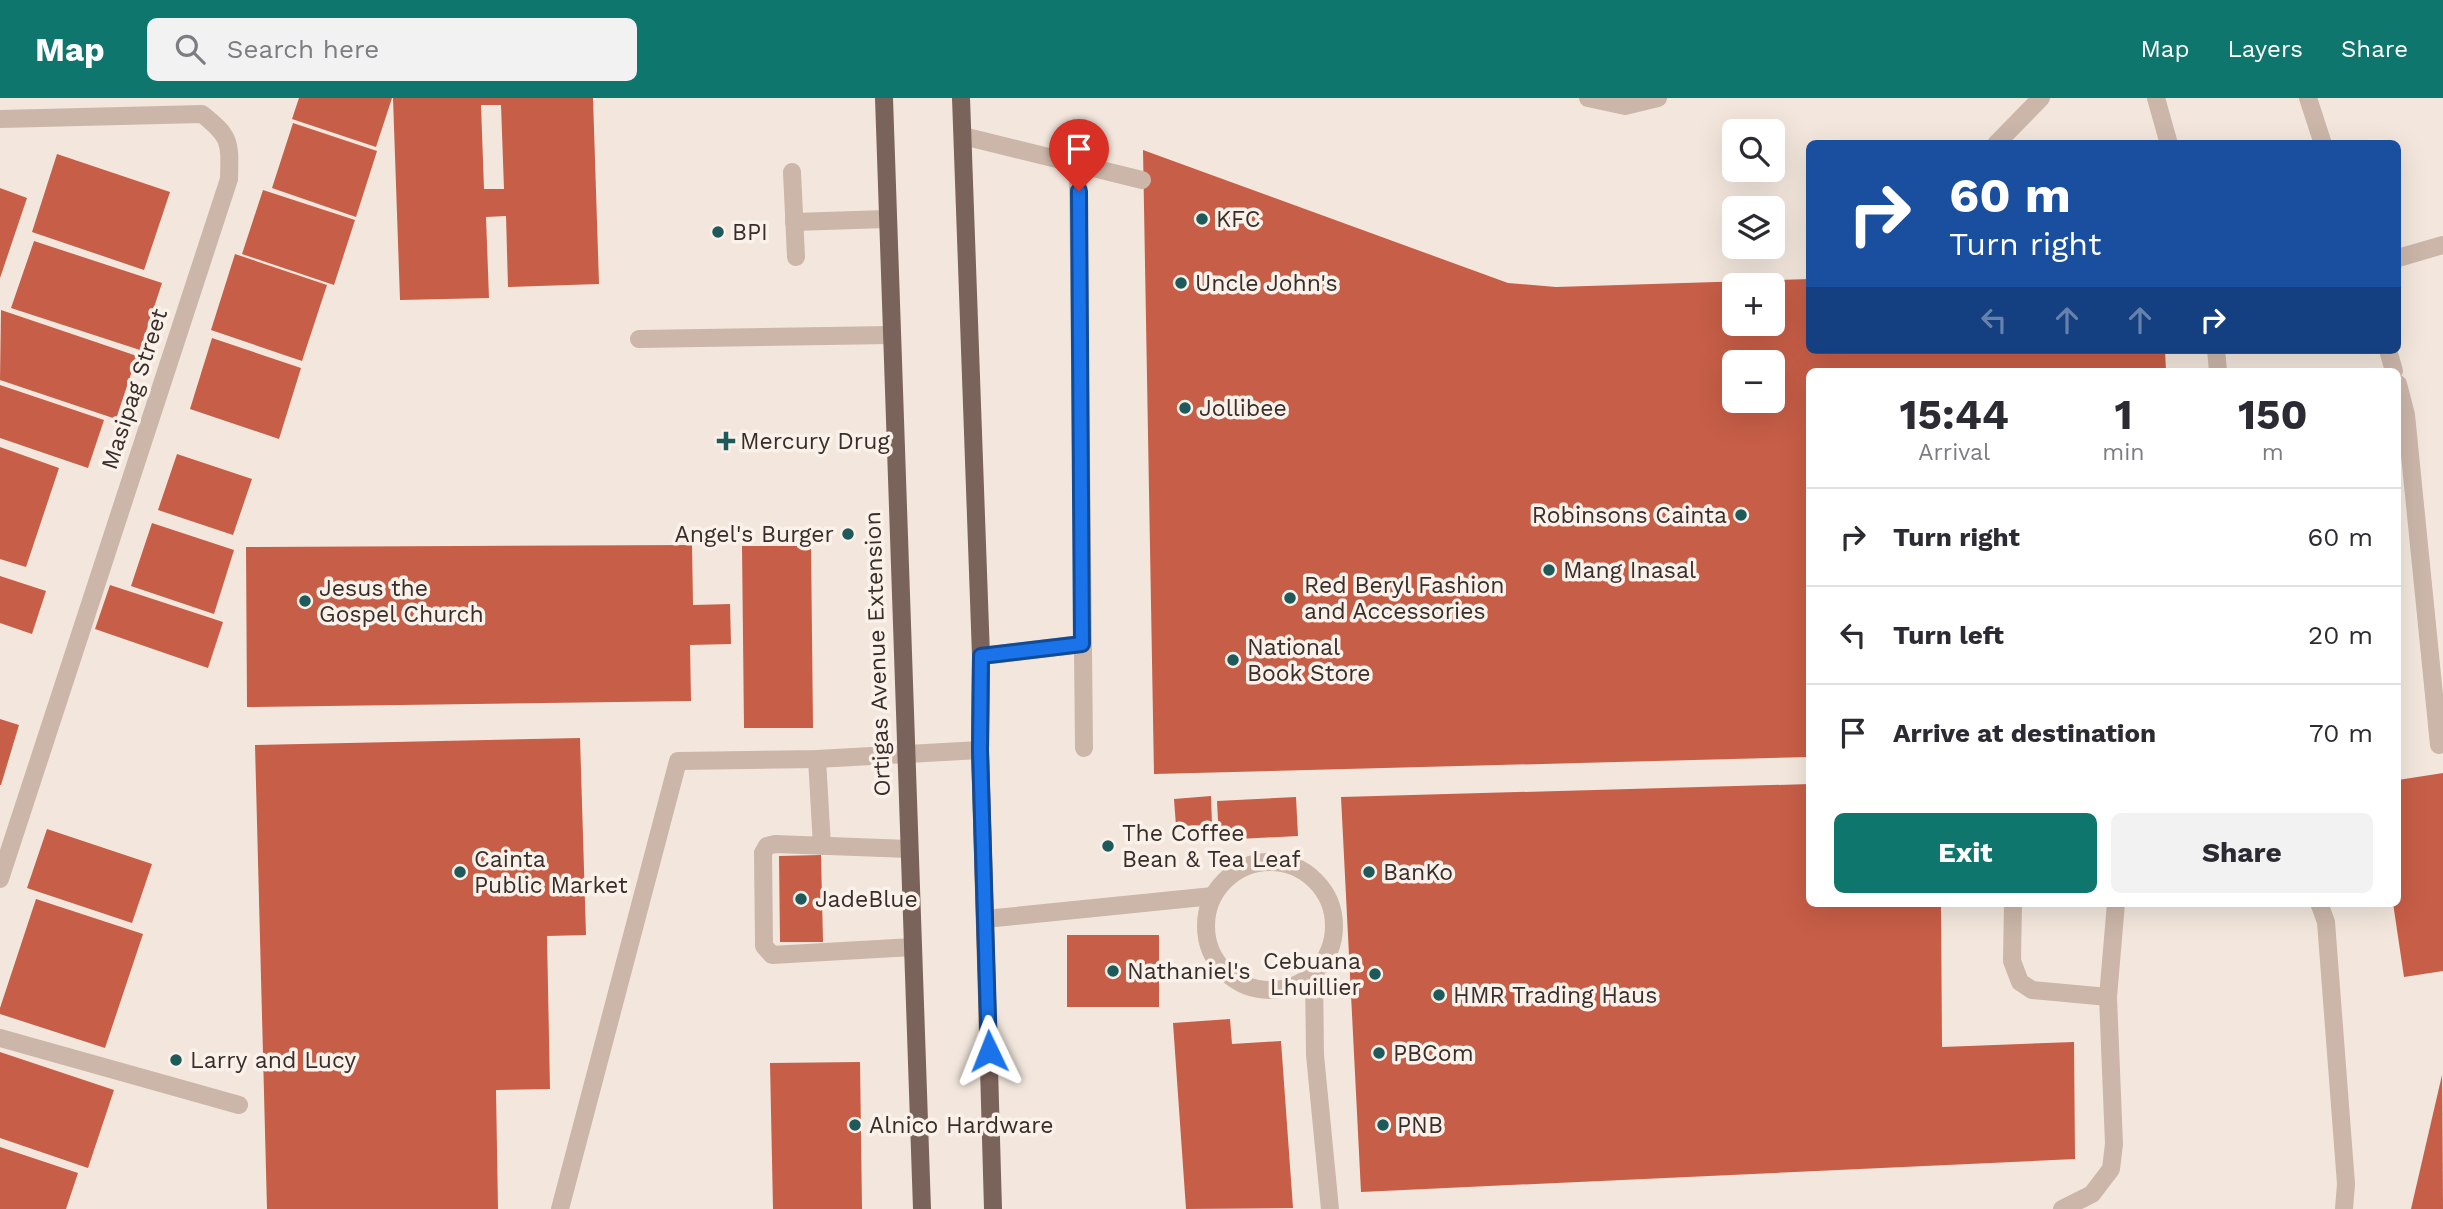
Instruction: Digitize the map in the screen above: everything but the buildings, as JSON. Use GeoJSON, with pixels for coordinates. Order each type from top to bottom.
{"type":"FeatureCollection","features":[{"type":"Feature","properties":{"kind":"main road","name":"Ortigas Avenue Extension"},"geometry":{"type":"LineString","coordinates":[[884,98],[886,219],[922,1209]]}},
{"type":"Feature","properties":{"kind":"main road"},"geometry":{"type":"LineString","coordinates":[[961,98],[981,656],[980,750],[993,1209]]}},
{"type":"Feature","properties":{"kind":"street"},"geometry":{"type":"LineString","coordinates":[[1588,98],[1625,106],[1658,98]]}},
{"type":"Feature","properties":{"kind":"street"},"geometry":{"type":"LineString","coordinates":[[2000,140],[2041,98]]}},
{"type":"Feature","properties":{"kind":"street"},"geometry":{"type":"LineString","coordinates":[[2156,98],[2168,140]]}},
{"type":"Feature","properties":{"kind":"street"},"geometry":{"type":"LineString","coordinates":[[2308,98],[2322,140]]}},
{"type":"Feature","properties":{"kind":"street","name":"Masipag Street"},"geometry":{"type":"LineString","coordinates":[[0,119],[202,114],[223,131],[230,153],[229,179],[0,879]]}},
{"type":"Feature","properties":{"kind":"street"},"geometry":{"type":"LineString","coordinates":[[963,136],[1142,180]]}},
{"type":"Feature","properties":{"kind":"street"},"geometry":{"type":"LineString","coordinates":[[1078,164],[1084,748]]}},
{"type":"Feature","properties":{"kind":"street"},"geometry":{"type":"LineString","coordinates":[[792,172],[796,257]]}},
{"type":"Feature","properties":{"kind":"street"},"geometry":{"type":"LineString","coordinates":[[794,222],[886,219]]}},
{"type":"Feature","properties":{"kind":"street"},"geometry":{"type":"LineString","coordinates":[[2401,257],[2443,245]]}},
{"type":"Feature","properties":{"kind":"street"},"geometry":{"type":"LineString","coordinates":[[639,339],[891,335]]}},
{"type":"Feature","properties":{"kind":"street"},"geometry":{"type":"LineString","coordinates":[[2401,396],[2406,415],[2439,745]]}},
{"type":"Feature","properties":{"kind":"street"},"geometry":{"type":"LineString","coordinates":[[981,656],[1082,644]]}},
{"type":"Feature","properties":{"kind":"street"},"geometry":{"type":"LineString","coordinates":[[560,1209],[678,761],[817,759],[980,750]]}},
{"type":"Feature","properties":{"kind":"street"},"geometry":{"type":"LineString","coordinates":[[817,759],[822,846]]}},
{"type":"Feature","properties":{"kind":"street"},"geometry":{"type":"LineString","coordinates":[[908,849],[775,844],[767,846],[763,853],[764,946],[772,955],[913,947]]}},
{"type":"Feature","properties":{"kind":"street"},"geometry":{"type":"LineString","coordinates":[[1267,861],[1290,864],[1310,875],[1325,891],[1333,912],[1334,935],[1328,957],[1314,974],[1295,987],[1273,992],[1251,988],[1231,978],[1216,961],[1207,941],[1206,918],[1213,896],[1227,878],[1246,867],[1267,861]]}},
{"type":"Feature","properties":{"kind":"street"},"geometry":{"type":"LineString","coordinates":[[985,919],[1213,896]]}},
{"type":"Feature","properties":{"kind":"street"},"geometry":{"type":"LineString","coordinates":[[2013,907],[2012,961],[2020,982],[2032,990],[2108,997]]}},
{"type":"Feature","properties":{"kind":"street"},"geometry":{"type":"LineString","coordinates":[[2062,1209],[2092,1194],[2111,1169],[2114,1144],[2108,997],[2116,907]]}},
{"type":"Feature","properties":{"kind":"street"},"geometry":{"type":"LineString","coordinates":[[2320,907],[2326,922],[2346,1184],[2344,1209]]}},
{"type":"Feature","properties":{"kind":"street"},"geometry":{"type":"LineString","coordinates":[[1314,974],[1315,1055],[1330,1209]]}},
{"type":"Feature","properties":{"kind":"street"},"geometry":{"type":"LineString","coordinates":[[0,1038],[239,1105]]}},
{"type":"Feature","properties":{"kind":"place","name":"KFC"},"geometry":{"type":"Point","coordinates":[1202,219]}},
{"type":"Feature","properties":{"kind":"place","name":"BPI"},"geometry":{"type":"Point","coordinates":[718,232]}},
{"type":"Feature","properties":{"kind":"place","name":"Uncle John's"},"geometry":{"type":"Point","coordinates":[1181,283]}},
{"type":"Feature","properties":{"kind":"place","name":"Jollibee"},"geometry":{"type":"Point","coordinates":[1185,408]}},
{"type":"Feature","properties":{"kind":"place","name":"Mercury Drug"},"geometry":{"type":"Point","coordinates":[726,441]}},
{"type":"Feature","properties":{"kind":"place","name":"Robinsons Cainta"},"geometry":{"type":"Point","coordinates":[1741,515]}},
{"type":"Feature","properties":{"kind":"place","name":"Angel's Burger"},"geometry":{"type":"Point","coordinates":[848,534]}},
{"type":"Feature","properties":{"kind":"place","name":"Mang Inasal"},"geometry":{"type":"Point","coordinates":[1549,570]}},
{"type":"Feature","properties":{"kind":"place","name":"Red Beryl Fashion and Accessories"},"geometry":{"type":"Point","coordinates":[1290,598]}},
{"type":"Feature","properties":{"kind":"place","name":"Jesus the Gospel Church"},"geometry":{"type":"Point","coordinates":[305,601]}},
{"type":"Feature","properties":{"kind":"place","name":"National Book Store"},"geometry":{"type":"Point","coordinates":[1233,660]}},
{"type":"Feature","properties":{"kind":"place","name":"The Coffee Bean & Tea Leaf"},"geometry":{"type":"Point","coordinates":[1108,846]}},
{"type":"Feature","properties":{"kind":"place","name":"Cainta Public Market"},"geometry":{"type":"Point","coordinates":[460,872]}},
{"type":"Feature","properties":{"kind":"place","name":"BanKo"},"geometry":{"type":"Point","coordinates":[1369,872]}},
{"type":"Feature","properties":{"kind":"place","name":"JadeBlue"},"geometry":{"type":"Point","coordinates":[801,899]}},
{"type":"Feature","properties":{"kind":"place","name":"Nathaniel's"},"geometry":{"type":"Point","coordinates":[1113,971]}},
{"type":"Feature","properties":{"kind":"place","name":"Cebuana Lhuillier"},"geometry":{"type":"Point","coordinates":[1375,974]}},
{"type":"Feature","properties":{"kind":"place","name":"HMR Trading Haus"},"geometry":{"type":"Point","coordinates":[1439,995]}},
{"type":"Feature","properties":{"kind":"place","name":"PBCom"},"geometry":{"type":"Point","coordinates":[1379,1053]}},
{"type":"Feature","properties":{"kind":"place","name":"Larry and Lucy"},"geometry":{"type":"Point","coordinates":[176,1060]}},
{"type":"Feature","properties":{"kind":"place","name":"Alnico Hardware"},"geometry":{"type":"Point","coordinates":[855,1125]}},
{"type":"Feature","properties":{"kind":"place","name":"PNB"},"geometry":{"type":"Point","coordinates":[1383,1125]}},
{"type":"Feature","properties":{"kind":"route"},"geometry":{"type":"LineString","coordinates":[[989,1051],[980,750],[981,656],[1082,644],[1079,191]]}}]}
